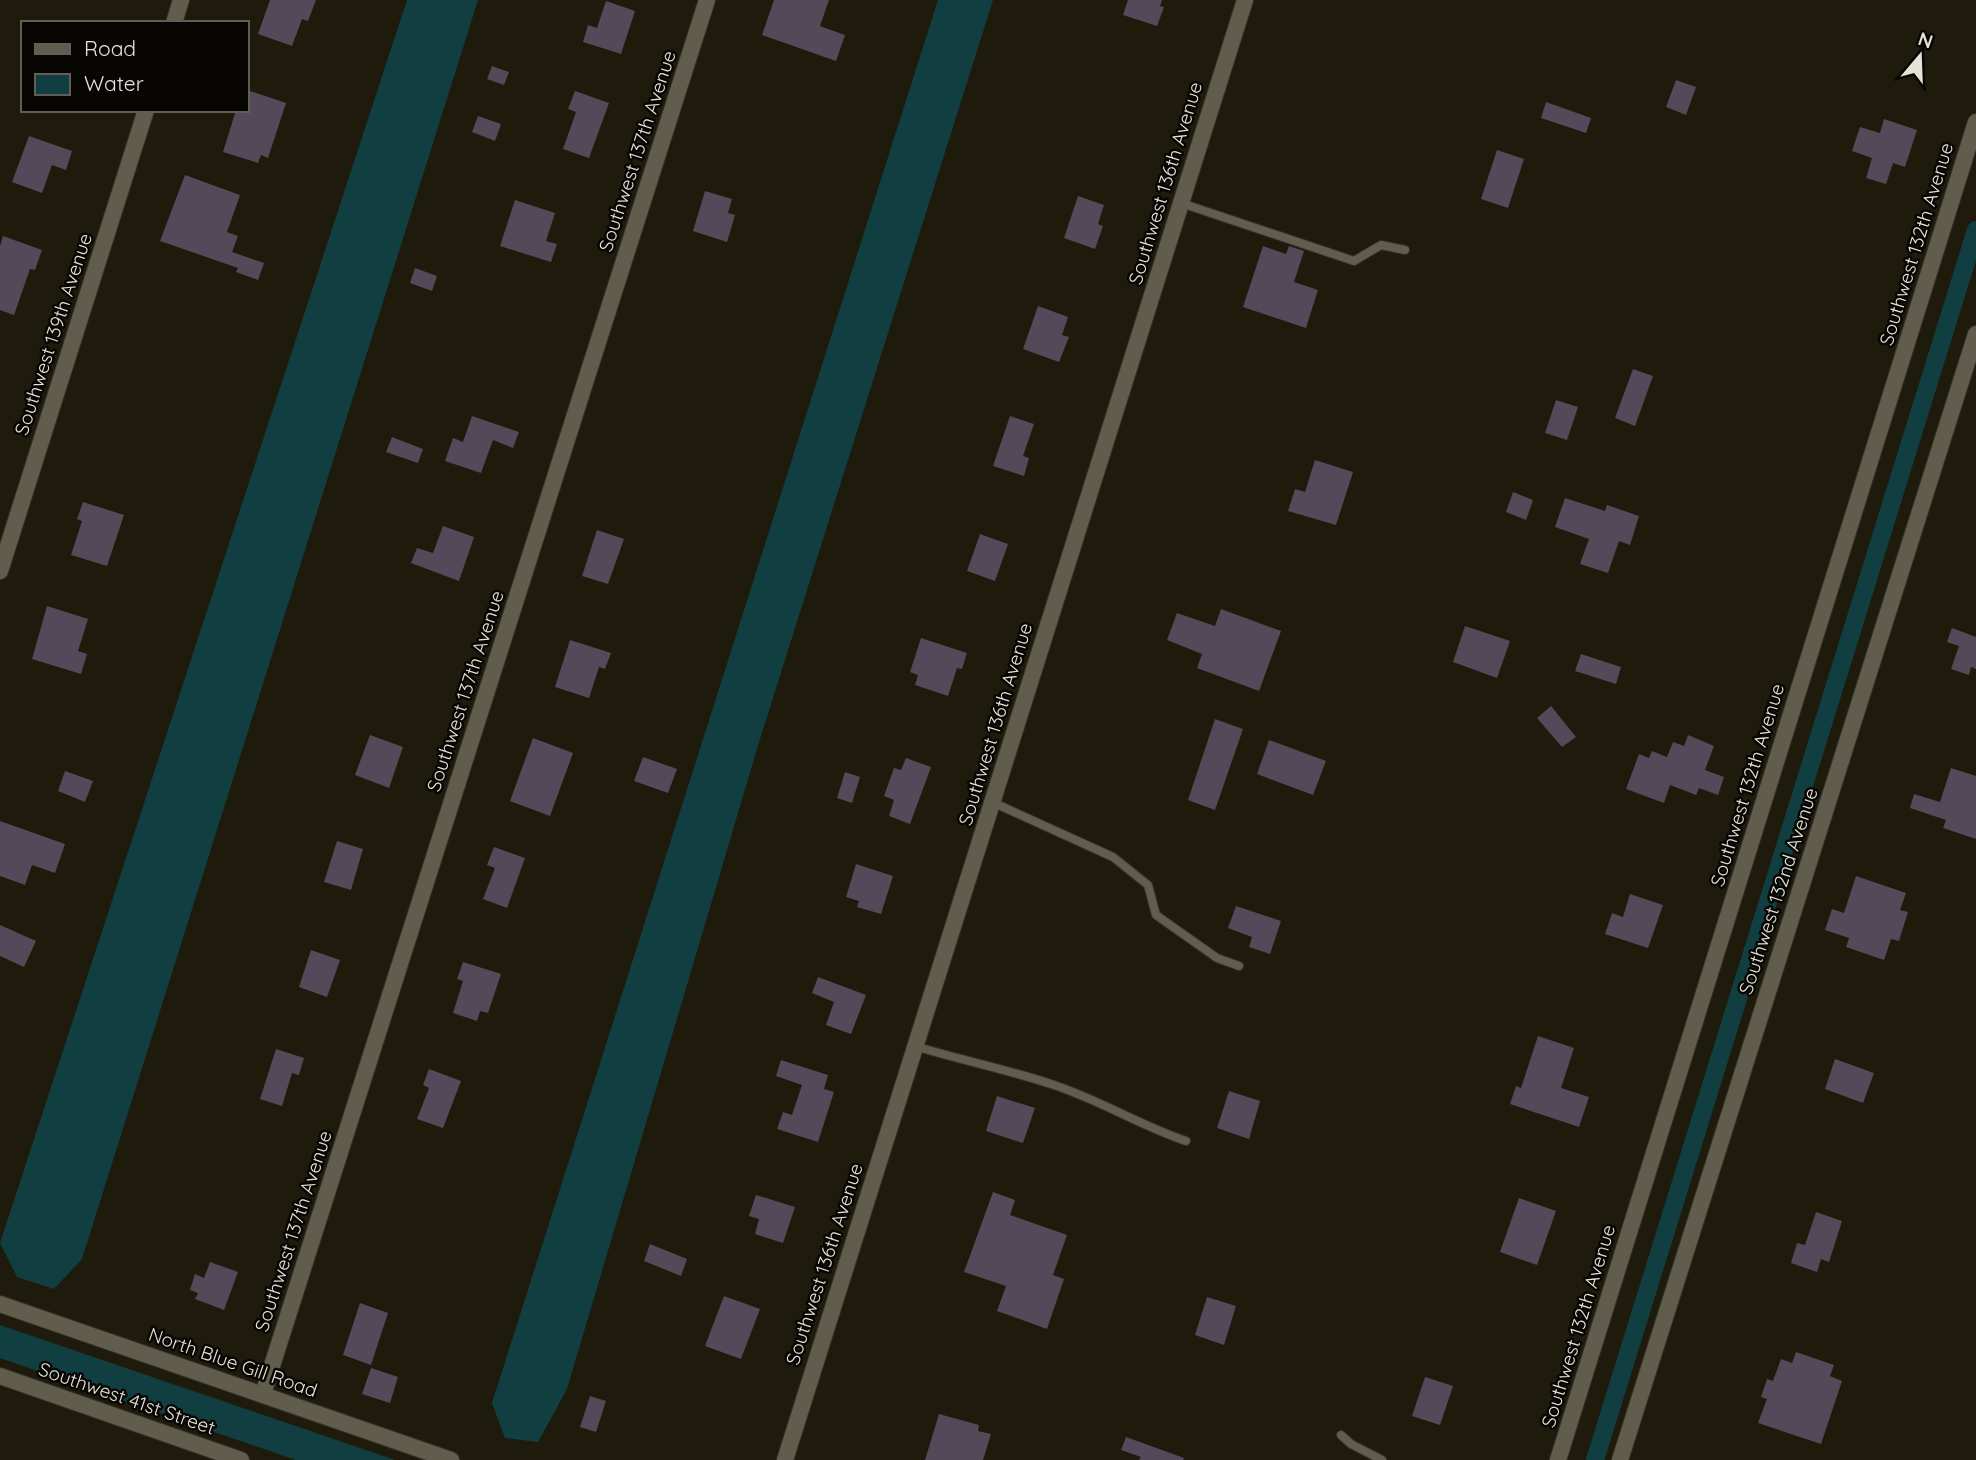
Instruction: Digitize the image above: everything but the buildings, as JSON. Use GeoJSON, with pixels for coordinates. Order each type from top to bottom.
{"type":"FeatureCollection","features":[{"type":"Feature","properties":{"kind":"street"},"geometry":{"type":"LineString","coordinates":[[175,21],[181,0]]}},
{"type":"Feature","properties":{"kind":"street","name":"Southwest 137th Avenue"},"geometry":{"type":"LineString","coordinates":[[263,1394],[707,0]]}},
{"type":"Feature","properties":{"kind":"street","name":"Southwest 136th Avenue"},"geometry":{"type":"LineString","coordinates":[[785,1460],[1245,0]]}},
{"type":"Feature","properties":{"kind":"street","name":"Southwest 139th Avenue"},"geometry":{"type":"LineString","coordinates":[[0,571],[145,112]]}},
{"type":"Feature","properties":{"kind":"street","name":"Southwest 132th Avenue"},"geometry":{"type":"LineString","coordinates":[[1558,1460],[1976,122]]}},
{"type":"Feature","properties":{"kind":"street","name":"Southwest 132nd Avenue"},"geometry":{"type":"LineString","coordinates":[[1620,1460],[1976,334]]}},
{"type":"Feature","properties":{"kind":"street","name":"North Blue Gill Road"},"geometry":{"type":"LineString","coordinates":[[0,1304],[452,1460]]}},
{"type":"Feature","properties":{"kind":"street","name":"Southwest 41st Street"},"geometry":{"type":"LineString","coordinates":[[0,1377],[241,1460]]}},
{"type":"Feature","properties":{"kind":"lane"},"geometry":{"type":"LineString","coordinates":[[1181,203],[1354,261],[1381,245],[1405,250]]}},
{"type":"Feature","properties":{"kind":"lane"},"geometry":{"type":"LineString","coordinates":[[992,802],[1113,857],[1148,885],[1156,915],[1217,958],[1239,967]]}},
{"type":"Feature","properties":{"kind":"lane"},"geometry":{"type":"LineString","coordinates":[[915,1046],[1051,1084],[1092,1099],[1145,1127],[1186,1141]]}},
{"type":"Feature","properties":{"kind":"lane"},"geometry":{"type":"LineString","coordinates":[[1341,1435],[1357,1448],[1382,1460]]}},
{"type":"Feature","properties":{"kind":"water"},"geometry":{"type":"Polygon","coordinates":[[[407,0],[478,0],[82,1259],[54,1289],[17,1277],[0,1243],[407,0]]]}},
{"type":"Feature","properties":{"kind":"water"},"geometry":{"type":"Polygon","coordinates":[[[938,0],[993,0],[760,739],[567,1389],[538,1442],[505,1438],[492,1403],[938,0]]]}},
{"type":"Feature","properties":{"kind":"water"},"geometry":{"type":"Polygon","coordinates":[[[0,1325],[395,1460],[296,1460],[0,1358],[0,1325]]]}},
{"type":"Feature","properties":{"kind":"waterway"},"geometry":{"type":"LineString","coordinates":[[1595,1460],[1976,230]]}}]}
